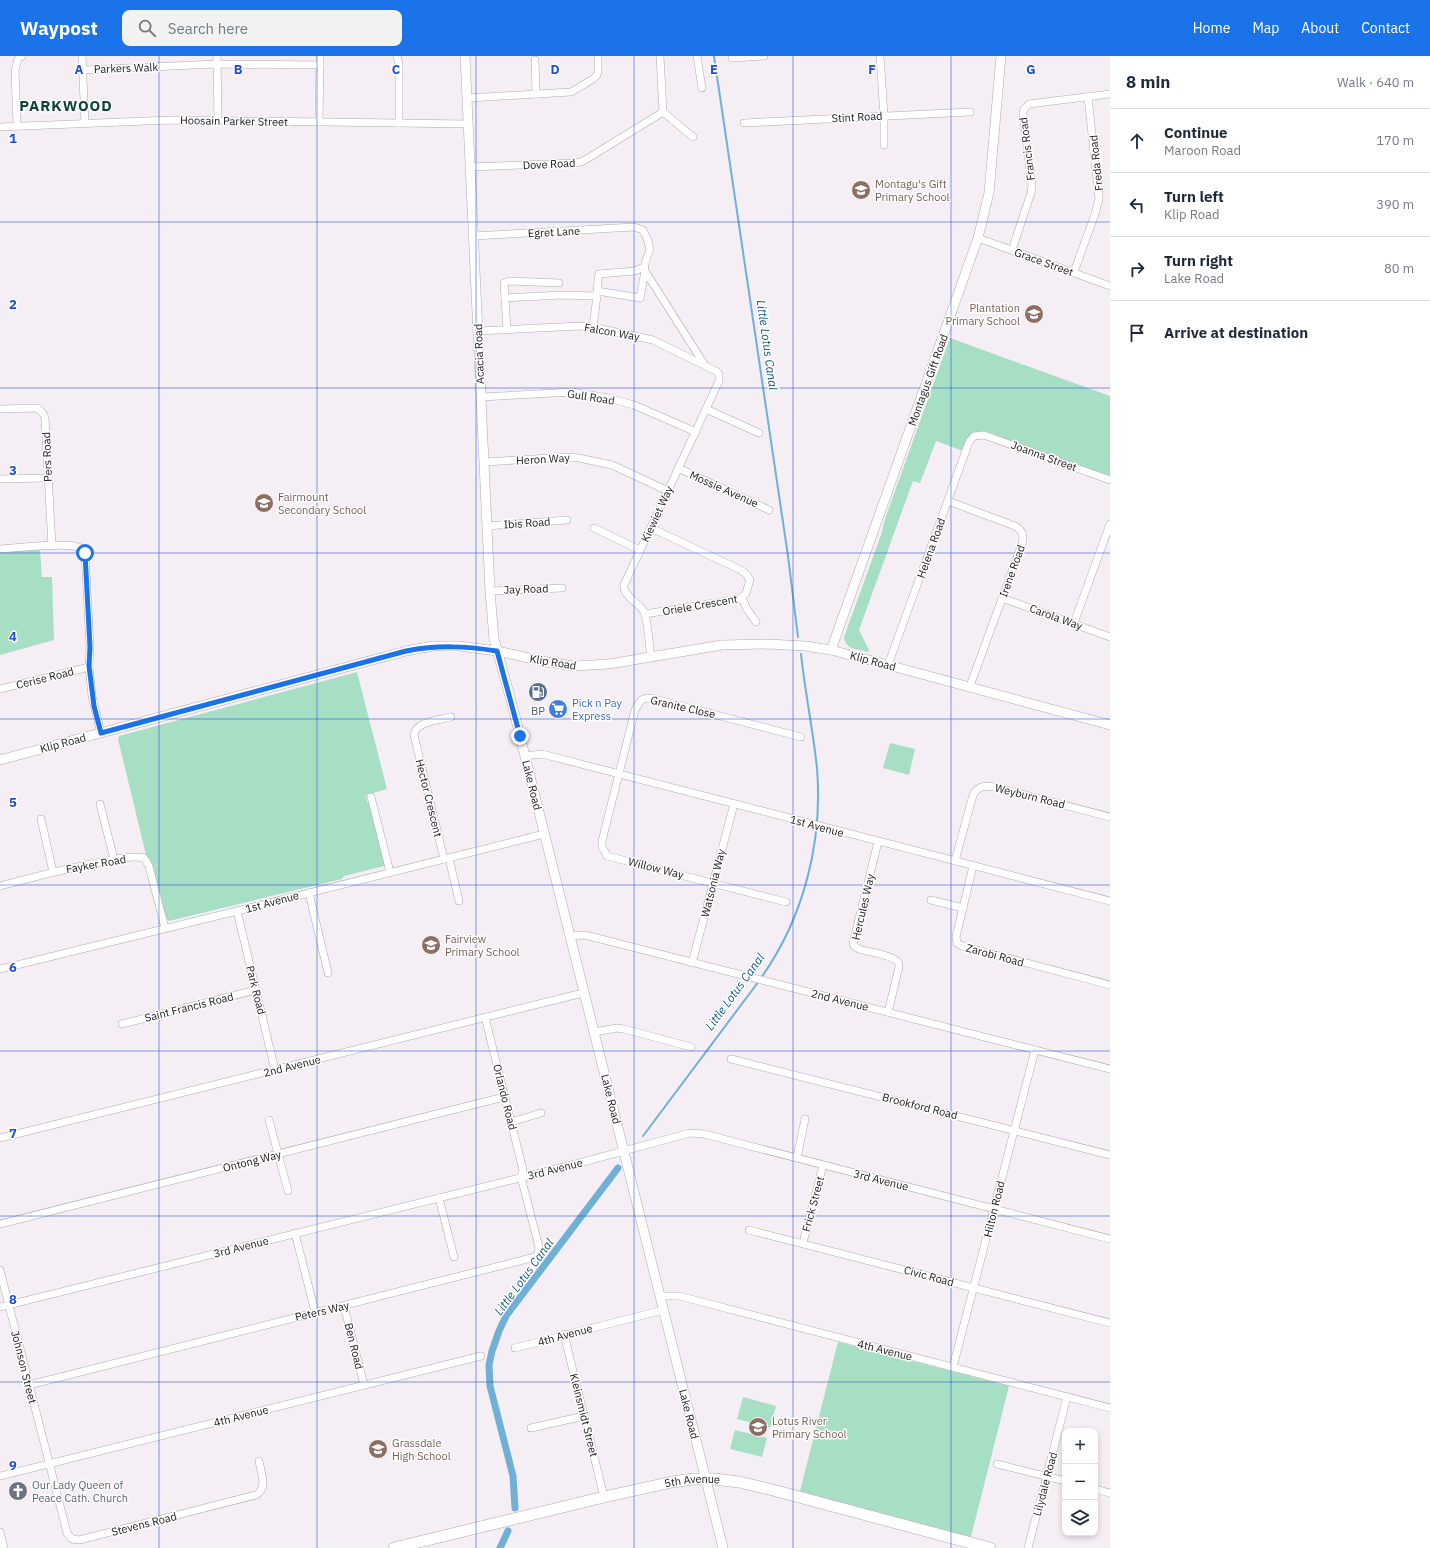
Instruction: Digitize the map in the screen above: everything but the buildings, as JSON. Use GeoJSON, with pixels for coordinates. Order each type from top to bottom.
{"type":"FeatureCollection","features":[{"type":"Feature","properties":{"kind":"main road","name":"5th Avenue"},"geometry":{"type":"LineString","coordinates":[[394,1548],[658,1484],[704,1479],[732,1481],[769,1489],[990,1548]]}},
{"type":"Feature","properties":{"kind":"street"},"geometry":{"type":"LineString","coordinates":[[17,126],[15,70],[18,59],[22,56]]}},
{"type":"Feature","properties":{"kind":"street","name":"Parkers Walk"},"geometry":{"type":"LineString","coordinates":[[82,56],[85,124]]}},
{"type":"Feature","properties":{"kind":"street"},"geometry":{"type":"LineString","coordinates":[[319,122],[320,56]]}},
{"type":"Feature","properties":{"kind":"street"},"geometry":{"type":"LineString","coordinates":[[397,56],[399,64],[399,123]]}},
{"type":"Feature","properties":{"kind":"street","name":"Acacia Road"},"geometry":{"type":"LineString","coordinates":[[465,56],[490,590],[494,639],[497,651]]}},
{"type":"Feature","properties":{"kind":"street"},"geometry":{"type":"LineString","coordinates":[[468,98],[571,92],[593,79],[598,71],[598,56]]}},
{"type":"Feature","properties":{"kind":"street"},"geometry":{"type":"LineString","coordinates":[[660,56],[663,112],[693,137]]}},
{"type":"Feature","properties":{"kind":"street"},"geometry":{"type":"LineString","coordinates":[[697,56],[702,88]]}},
{"type":"Feature","properties":{"kind":"street"},"geometry":{"type":"LineString","coordinates":[[732,58],[764,56]]}},
{"type":"Feature","properties":{"kind":"street"},"geometry":{"type":"LineString","coordinates":[[880,56],[884,116],[884,144]]}},
{"type":"Feature","properties":{"kind":"street","name":"Montagus Gift Road"},"geometry":{"type":"LineString","coordinates":[[831,650],[978,238],[989,193],[1001,56]]}},
{"type":"Feature","properties":{"kind":"street"},"geometry":{"type":"LineString","coordinates":[[217,60],[218,121]]}},
{"type":"Feature","properties":{"kind":"street","name":"Parkers Walk"},"geometry":{"type":"LineString","coordinates":[[82,70],[217,60],[320,65]]}},
{"type":"Feature","properties":{"kind":"street"},"geometry":{"type":"LineString","coordinates":[[535,60],[536,94]]}},
{"type":"Feature","properties":{"kind":"street","name":"Francis Road"},"geometry":{"type":"LineString","coordinates":[[1012,250],[1031,193],[1032,185],[1023,113],[1024,109],[1029,104],[1110,94]]}},
{"type":"Feature","properties":{"kind":"street","name":"Freda Road"},"geometry":{"type":"LineString","coordinates":[[1074,272],[1099,199],[1088,97]]}},
{"type":"Feature","properties":{"kind":"street","name":"Dove Road"},"geometry":{"type":"LineString","coordinates":[[470,167],[581,162],[663,112]]}},
{"type":"Feature","properties":{"kind":"street","name":"Stint Road"},"geometry":{"type":"LineString","coordinates":[[744,123],[970,112]]}},
{"type":"Feature","properties":{"kind":"street","name":"Hoosain Parker Street"},"geometry":{"type":"LineString","coordinates":[[0,127],[171,120],[468,124]]}},
{"type":"Feature","properties":{"kind":"street","name":"Egret Lane"},"geometry":{"type":"LineString","coordinates":[[473,236],[634,227],[643,230],[649,244],[649,251],[644,269]]}},
{"type":"Feature","properties":{"kind":"street","name":"Grace Street"},"geometry":{"type":"LineString","coordinates":[[978,238],[1110,286]]}},
{"type":"Feature","properties":{"kind":"street"},"geometry":{"type":"LineString","coordinates":[[505,298],[597,294],[640,298],[644,269]]}},
{"type":"Feature","properties":{"kind":"street"},"geometry":{"type":"LineString","coordinates":[[593,327],[598,278],[600,273],[644,269]]}},
{"type":"Feature","properties":{"kind":"street"},"geometry":{"type":"LineString","coordinates":[[644,269],[705,365]]}},
{"type":"Feature","properties":{"kind":"street"},"geometry":{"type":"LineString","coordinates":[[507,329],[504,283],[510,281],[559,283]]}},
{"type":"Feature","properties":{"kind":"street","name":"Falcon Way"},"geometry":{"type":"LineString","coordinates":[[478,331],[593,327],[653,340],[716,371]]}},
{"type":"Feature","properties":{"kind":"street","name":"Kiewiet Way"},"geometry":{"type":"LineString","coordinates":[[645,614],[639,605],[625,592],[624,588],[640,550],[719,381],[719,374],[716,371]]}},
{"type":"Feature","properties":{"kind":"street","name":"Gull Road"},"geometry":{"type":"LineString","coordinates":[[481,397],[572,392],[582,393],[634,405],[696,432]]}},
{"type":"Feature","properties":{"kind":"street","name":"Pers Road"},"geometry":{"type":"LineString","coordinates":[[0,409],[37,408],[43,413],[46,423],[52,546]]}},
{"type":"Feature","properties":{"kind":"street"},"geometry":{"type":"LineString","coordinates":[[706,410],[759,433]]}},
{"type":"Feature","properties":{"kind":"street","name":"Joanna Street"},"geometry":{"type":"LineString","coordinates":[[977,435],[984,435],[1110,480]]}},
{"type":"Feature","properties":{"kind":"street","name":"Helena Road"},"geometry":{"type":"LineString","coordinates":[[888,665],[969,442],[977,435]]}},
{"type":"Feature","properties":{"kind":"street","name":"Heron Way"},"geometry":{"type":"LineString","coordinates":[[484,462],[567,457],[579,458],[612,466],[668,491]]}},
{"type":"Feature","properties":{"kind":"street","name":"Mossie Avenue"},"geometry":{"type":"LineString","coordinates":[[678,468],[769,510]]}},
{"type":"Feature","properties":{"kind":"street"},"geometry":{"type":"LineString","coordinates":[[0,479],[48,478]]}},
{"type":"Feature","properties":{"kind":"street","name":"Irene Road"},"geometry":{"type":"LineString","coordinates":[[948,501],[1016,526],[1022,532],[1022,544],[970,686]]}},
{"type":"Feature","properties":{"kind":"street","name":"Ibis Road"},"geometry":{"type":"LineString","coordinates":[[487,526],[567,520]]}},
{"type":"Feature","properties":{"kind":"street"},"geometry":{"type":"LineString","coordinates":[[1074,623],[1110,524]]}},
{"type":"Feature","properties":{"kind":"street"},"geometry":{"type":"LineString","coordinates":[[594,528],[640,550]]}},
{"type":"Feature","properties":{"kind":"street","name":"Oriele Crescent"},"geometry":{"type":"LineString","coordinates":[[645,614],[733,601],[742,598],[746,593],[750,580],[741,570],[651,528]]}},
{"type":"Feature","properties":{"kind":"street"},"geometry":{"type":"LineString","coordinates":[[0,549],[52,546],[77,547],[81,548],[85,553],[90,647],[89,666],[93,701],[101,733]]}},
{"type":"Feature","properties":{"kind":"street","name":"Jay Road"},"geometry":{"type":"LineString","coordinates":[[490,590],[562,588]]}},
{"type":"Feature","properties":{"kind":"street"},"geometry":{"type":"LineString","coordinates":[[742,598],[746,609],[756,622]]}},
{"type":"Feature","properties":{"kind":"street","name":"Carola Way"},"geometry":{"type":"LineString","coordinates":[[1002,598],[1110,637]]}},
{"type":"Feature","properties":{"kind":"street"},"geometry":{"type":"LineString","coordinates":[[645,614],[651,656]]}},
{"type":"Feature","properties":{"kind":"street","name":"Klip Road"},"geometry":{"type":"LineString","coordinates":[[0,760],[421,648],[451,646],[497,651],[547,662],[574,666],[609,664],[722,645],[805,646],[831,650],[970,686],[1110,725]]}},
{"type":"Feature","properties":{"kind":"street","name":"Lake Road"},"geometry":{"type":"LineString","coordinates":[[497,651],[570,936],[704,1479],[723,1548]]}},
{"type":"Feature","properties":{"kind":"street","name":"Cerise Road"},"geometry":{"type":"LineString","coordinates":[[0,689],[89,666]]}},
{"type":"Feature","properties":{"kind":"street","name":"Granite Close"},"geometry":{"type":"LineString","coordinates":[[619,775],[635,710],[641,700],[648,698],[801,737]]}},
{"type":"Feature","properties":{"kind":"street","name":"Hector Crescent"},"geometry":{"type":"LineString","coordinates":[[451,717],[420,725],[415,729],[414,738],[459,901]]}},
{"type":"Feature","properties":{"kind":"street","name":"1st Avenue"},"geometry":{"type":"LineString","coordinates":[[524,756],[542,754],[1110,901]]}},
{"type":"Feature","properties":{"kind":"street","name":"Willow Way"},"geometry":{"type":"LineString","coordinates":[[619,775],[602,841],[602,847],[607,856],[786,902]]}},
{"type":"Feature","properties":{"kind":"street","name":"Weyburn Road"},"geometry":{"type":"LineString","coordinates":[[955,861],[973,795],[983,786],[994,787],[1110,817]]}},
{"type":"Feature","properties":{"kind":"street"},"geometry":{"type":"LineString","coordinates":[[371,797],[390,872]]}},
{"type":"Feature","properties":{"kind":"street"},"geometry":{"type":"LineString","coordinates":[[100,804],[114,859]]}},
{"type":"Feature","properties":{"kind":"street","name":"Watsonia Way"},"geometry":{"type":"LineString","coordinates":[[692,963],[734,804]]}},
{"type":"Feature","properties":{"kind":"street"},"geometry":{"type":"LineString","coordinates":[[41,818],[53,872]]}},
{"type":"Feature","properties":{"kind":"street","name":"1st Avenue"},"geometry":{"type":"LineString","coordinates":[[0,969],[544,834]]}},
{"type":"Feature","properties":{"kind":"street","name":"Hercules Way"},"geometry":{"type":"LineString","coordinates":[[878,842],[853,943],[854,946],[859,949],[890,958],[898,962],[899,966],[888,1012]]}},
{"type":"Feature","properties":{"kind":"street","name":"Fayker Road"},"geometry":{"type":"LineString","coordinates":[[0,886],[53,872],[114,859],[144,858],[148,862],[165,928]]}},
{"type":"Feature","properties":{"kind":"street","name":"Zarobi Road"},"geometry":{"type":"LineString","coordinates":[[973,866],[956,937],[957,943],[962,946],[1110,985]]}},
{"type":"Feature","properties":{"kind":"street"},"geometry":{"type":"LineString","coordinates":[[309,893],[328,972]]}},
{"type":"Feature","properties":{"kind":"street"},"geometry":{"type":"LineString","coordinates":[[931,900],[963,908]]}},
{"type":"Feature","properties":{"kind":"street","name":"Park Road"},"geometry":{"type":"LineString","coordinates":[[237,911],[275,1070]]}},
{"type":"Feature","properties":{"kind":"street","name":"2nd Avenue"},"geometry":{"type":"LineString","coordinates":[[570,936],[585,935],[1110,1069]]}},
{"type":"Feature","properties":{"kind":"street","name":"Saint Francis Road"},"geometry":{"type":"LineString","coordinates":[[122,1024],[256,990]]}},
{"type":"Feature","properties":{"kind":"street","name":"2nd Avenue"},"geometry":{"type":"LineString","coordinates":[[0,1138],[583,993]]}},
{"type":"Feature","properties":{"kind":"street","name":"Orlando Road"},"geometry":{"type":"LineString","coordinates":[[485,1017],[523,1170],[521,1177]]}},
{"type":"Feature","properties":{"kind":"street"},"geometry":{"type":"LineString","coordinates":[[594,1032],[617,1028],[624,1029],[691,1047]]}},
{"type":"Feature","properties":{"kind":"street","name":"Hilton Road"},"geometry":{"type":"LineString","coordinates":[[953,1367],[1035,1050]]}},
{"type":"Feature","properties":{"kind":"street","name":"Brookford Road"},"geometry":{"type":"LineString","coordinates":[[730,1059],[1110,1154]]}},
{"type":"Feature","properties":{"kind":"street","name":"Ontong Way"},"geometry":{"type":"LineString","coordinates":[[0,1224],[504,1097]]}},
{"type":"Feature","properties":{"kind":"street"},"geometry":{"type":"LineString","coordinates":[[511,1122],[541,1113]]}},
{"type":"Feature","properties":{"kind":"street"},"geometry":{"type":"LineString","coordinates":[[796,1158],[805,1119]]}},
{"type":"Feature","properties":{"kind":"street"},"geometry":{"type":"LineString","coordinates":[[269,1120],[288,1191]]}},
{"type":"Feature","properties":{"kind":"street","name":"3rd Avenue"},"geometry":{"type":"LineString","coordinates":[[0,1307],[439,1198],[683,1135],[696,1133],[1110,1239]]}},
{"type":"Feature","properties":{"kind":"street","name":"Frick Street"},"geometry":{"type":"LineString","coordinates":[[803,1243],[823,1165]]}},
{"type":"Feature","properties":{"kind":"street","name":"Peters Way"},"geometry":{"type":"LineString","coordinates":[[29,1385],[535,1257],[538,1254],[539,1247],[521,1177]]}},
{"type":"Feature","properties":{"kind":"street"},"geometry":{"type":"LineString","coordinates":[[439,1198],[454,1257]]}},
{"type":"Feature","properties":{"kind":"street","name":"Civic Road"},"geometry":{"type":"LineString","coordinates":[[749,1230],[1110,1323]]}},
{"type":"Feature","properties":{"kind":"street"},"geometry":{"type":"LineString","coordinates":[[295,1233],[315,1312]]}},
{"type":"Feature","properties":{"kind":"street","name":"Johnson Street"},"geometry":{"type":"LineString","coordinates":[[0,1270],[49,1464]]}},
{"type":"Feature","properties":{"kind":"street","name":"4th Avenue"},"geometry":{"type":"LineString","coordinates":[[660,1296],[679,1296],[1110,1408]]}},
{"type":"Feature","properties":{"kind":"street","name":"Ben Road"},"geometry":{"type":"LineString","coordinates":[[344,1306],[364,1386]]}},
{"type":"Feature","properties":{"kind":"street","name":"4th Avenue"},"geometry":{"type":"LineString","coordinates":[[515,1348],[564,1334],[663,1310]]}},
{"type":"Feature","properties":{"kind":"street","name":"Kleinsmidt Street"},"geometry":{"type":"LineString","coordinates":[[564,1334],[604,1497]]}},
{"type":"Feature","properties":{"kind":"street","name":"4th Avenue"},"geometry":{"type":"LineString","coordinates":[[0,1476],[481,1356]]}},
{"type":"Feature","properties":{"kind":"street","name":"Lilydale Road"},"geometry":{"type":"LineString","coordinates":[[1028,1548],[1067,1397]]}},
{"type":"Feature","properties":{"kind":"street"},"geometry":{"type":"LineString","coordinates":[[531,1428],[584,1416]]}},
{"type":"Feature","properties":{"kind":"street","name":"Stevens Road"},"geometry":{"type":"LineString","coordinates":[[49,1464],[67,1533],[72,1539],[79,1540],[256,1495],[260,1493],[263,1486],[259,1461]]}},
{"type":"Feature","properties":{"kind":"street"},"geometry":{"type":"LineString","coordinates":[[997,1464],[1062,1480]]}},
{"type":"Feature","properties":{"kind":"street"},"geometry":{"type":"LineString","coordinates":[[1098,1490],[1110,1493]]}},
{"type":"Feature","properties":{"kind":"street"},"geometry":{"type":"LineString","coordinates":[[0,1532],[4,1548]]}},
{"type":"Feature","properties":{"kind":"green space"},"geometry":{"type":"Polygon","coordinates":[[[950,338],[1110,396],[1110,477],[985,431],[973,433],[963,451],[936,441],[920,483],[913,481],[859,630],[869,650],[868,652],[856,649],[847,644],[844,637],[950,338]]]}},
{"type":"Feature","properties":{"kind":"green space"},"geometry":{"type":"Polygon","coordinates":[[[40,550],[42,577],[52,577],[54,640],[0,655],[0,552],[40,550]]]}},
{"type":"Feature","properties":{"kind":"green space"},"geometry":{"type":"Polygon","coordinates":[[[357,672],[387,789],[366,795],[367,802],[371,805],[385,864],[384,866],[344,876],[342,879],[169,921],[165,917],[150,859],[146,855],[118,739],[119,736],[357,672]]]}},
{"type":"Feature","properties":{"kind":"green space"},"geometry":{"type":"Polygon","coordinates":[[[890,743],[915,749],[909,775],[883,768],[890,743]]]}},
{"type":"Feature","properties":{"kind":"green space"},"geometry":{"type":"Polygon","coordinates":[[[838,1342],[1009,1386],[971,1537],[800,1491],[838,1342]]]}},
{"type":"Feature","properties":{"kind":"green space"},"geometry":{"type":"Polygon","coordinates":[[[743,1397],[776,1406],[770,1428],[761,1424],[737,1419],[743,1397]]]}},
{"type":"Feature","properties":{"kind":"green space"},"geometry":{"type":"Polygon","coordinates":[[[735,1430],[767,1438],[762,1457],[730,1449],[735,1430]]]}},
{"type":"Feature","properties":{"kind":"waterway","name":"Little Lotus Canal"},"geometry":{"type":"LineString","coordinates":[[714,56],[788,556],[798,637]]}},
{"type":"Feature","properties":{"kind":"waterway","name":"Little Lotus Canal"},"geometry":{"type":"LineString","coordinates":[[761,978],[789,930],[799,904],[807,878],[817,823],[817,768],[801,654]]}},
{"type":"Feature","properties":{"kind":"waterway","name":"Little Lotus Canal"},"geometry":{"type":"LineString","coordinates":[[643,1136],[759,981]]}},
{"type":"Feature","properties":{"kind":"waterway","name":"Little Lotus Canal"},"geometry":{"type":"LineString","coordinates":[[515,1508],[513,1476],[490,1386],[489,1365],[492,1351],[506,1316],[618,1168]]}},
{"type":"Feature","properties":{"kind":"waterway","name":"Little Lotus Canal"},"geometry":{"type":"LineString","coordinates":[[500,1548],[508,1531]]}},
{"type":"Feature","properties":{"kind":"place","name":"Montagu's Gift Primary School"},"geometry":{"type":"Point","coordinates":[861,190]}},
{"type":"Feature","properties":{"kind":"place","name":"Plantation Primary School"},"geometry":{"type":"Point","coordinates":[1034,314]}},
{"type":"Feature","properties":{"kind":"place","name":"Fairmount Secondary School"},"geometry":{"type":"Point","coordinates":[264,503]}},
{"type":"Feature","properties":{"kind":"place","name":"BP"},"geometry":{"type":"Point","coordinates":[538,692]}},
{"type":"Feature","properties":{"kind":"place","name":"Pick n Pay Express"},"geometry":{"type":"Point","coordinates":[558,709]}},
{"type":"Feature","properties":{"kind":"place","name":"Fairview Primary School"},"geometry":{"type":"Point","coordinates":[431,945]}},
{"type":"Feature","properties":{"kind":"place","name":"Lotus River Primary School"},"geometry":{"type":"Point","coordinates":[758,1427]}},
{"type":"Feature","properties":{"kind":"place","name":"Grassdale High School"},"geometry":{"type":"Point","coordinates":[378,1449]}},
{"type":"Feature","properties":{"kind":"place","name":"Our Lady Queen of Peace Cath. Church"},"geometry":{"type":"Point","coordinates":[18,1491]}},
{"type":"Feature","properties":{"kind":"district","name":"PARKWOOD"},"geometry":{"type":"Point","coordinates":[66,106]}},
{"type":"Feature","properties":{"kind":"route"},"geometry":{"type":"LineString","coordinates":[[85,553],[90,647],[89,666],[92,696],[101,733],[406,651],[433,646],[459,646],[497,651],[520,736]]}}]}
